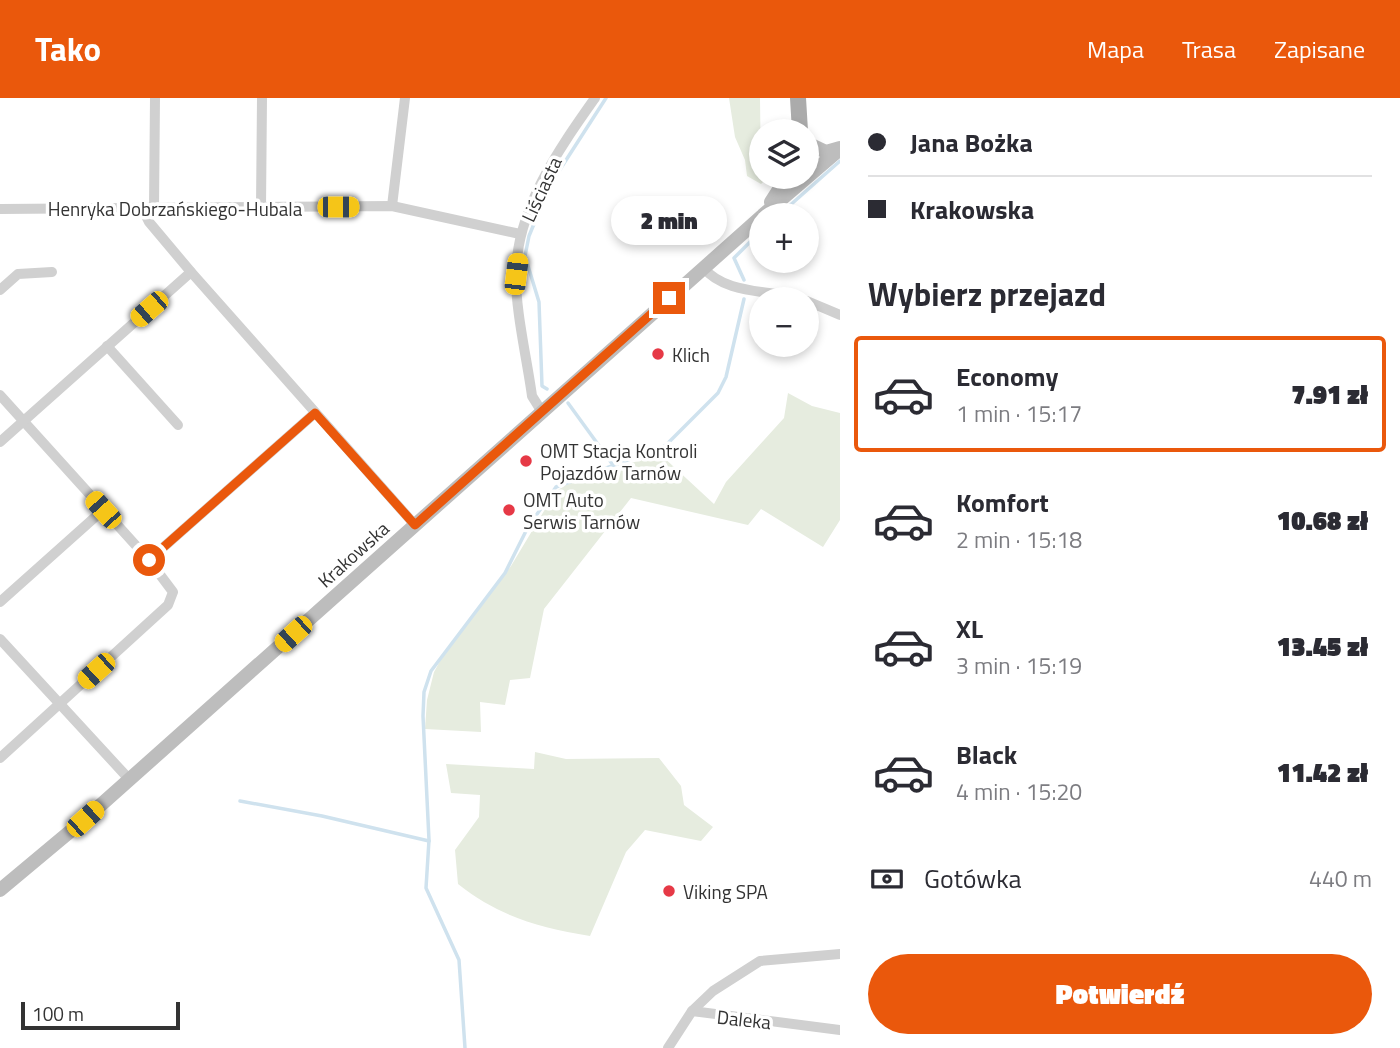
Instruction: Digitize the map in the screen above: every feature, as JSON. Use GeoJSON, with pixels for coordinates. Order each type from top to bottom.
{"type":"FeatureCollection","features":[{"type":"Feature","properties":{"kind":"main road"},"geometry":{"type":"LineString","coordinates":[[799,98],[800,119]]}},
{"type":"Feature","properties":{"kind":"main road"},"geometry":{"type":"LineString","coordinates":[[819,141],[840,140]]}},
{"type":"Feature","properties":{"kind":"main road"},"geometry":{"type":"LineString","coordinates":[[819,149],[826,152],[840,148]]}},
{"type":"Feature","properties":{"kind":"main road"},"geometry":{"type":"LineString","coordinates":[[779,189],[763,215],[840,148]]}},
{"type":"Feature","properties":{"kind":"main road","name":"Krakowska"},"geometry":{"type":"LineString","coordinates":[[0,890],[129,779],[749,228]]}},
{"type":"Feature","properties":{"kind":"street"},"geometry":{"type":"LineString","coordinates":[[154,208],[155,98]]}},
{"type":"Feature","properties":{"kind":"street"},"geometry":{"type":"LineString","coordinates":[[261,207],[262,98]]}},
{"type":"Feature","properties":{"kind":"street","name":"Liściasta"},"geometry":{"type":"LineString","coordinates":[[542,412],[532,397],[516,274],[520,234],[552,159],[595,98]]}},
{"type":"Feature","properties":{"kind":"street"},"geometry":{"type":"LineString","coordinates":[[392,206],[405,99]]}},
{"type":"Feature","properties":{"kind":"street","name":"Henryka Dobrzańskiego-Hubala"},"geometry":{"type":"LineString","coordinates":[[0,209],[392,206],[520,234]]}},
{"type":"Feature","properties":{"kind":"street"},"geometry":{"type":"LineString","coordinates":[[142,208],[149,222],[191,272],[415,525]]}},
{"type":"Feature","properties":{"kind":"street"},"geometry":{"type":"LineString","coordinates":[[704,268],[710,276],[729,286],[749,290]]}},
{"type":"Feature","properties":{"kind":"street"},"geometry":{"type":"LineString","coordinates":[[0,289],[18,274],[52,272]]}},
{"type":"Feature","properties":{"kind":"street"},"geometry":{"type":"LineString","coordinates":[[0,442],[191,272]]}},
{"type":"Feature","properties":{"kind":"street"},"geometry":{"type":"LineString","coordinates":[[819,306],[840,315]]}},
{"type":"Feature","properties":{"kind":"street"},"geometry":{"type":"LineString","coordinates":[[107,346],[177,425]]}},
{"type":"Feature","properties":{"kind":"street"},"geometry":{"type":"LineString","coordinates":[[0,395],[149,560],[173,592],[169,606],[0,758]]}},
{"type":"Feature","properties":{"kind":"street"},"geometry":{"type":"LineString","coordinates":[[149,560],[315,413]]}},
{"type":"Feature","properties":{"kind":"street"},"geometry":{"type":"LineString","coordinates":[[0,602],[103,510]]}},
{"type":"Feature","properties":{"kind":"street"},"geometry":{"type":"LineString","coordinates":[[0,639],[129,779]]}},
{"type":"Feature","properties":{"kind":"street"},"geometry":{"type":"LineString","coordinates":[[692,1012],[713,991],[760,961],[840,954]]}},
{"type":"Feature","properties":{"kind":"street","name":"Daleka"},"geometry":{"type":"LineString","coordinates":[[668,1048],[692,1012],[840,1030]]}},
{"type":"Feature","properties":{"kind":"shaded area"},"geometry":{"type":"Polygon","coordinates":[[[729,98],[760,98],[760,119],[749,119],[749,177],[735,137],[729,98]]]}},
{"type":"Feature","properties":{"kind":"shaded area"},"geometry":{"type":"Polygon","coordinates":[[[788,393],[812,406],[840,413],[840,520],[823,547],[761,509],[748,525],[631,498],[544,609],[530,678],[510,680],[505,705],[480,702],[481,732],[425,729],[427,700],[434,672],[445,652],[511,566],[556,491],[571,482],[660,454],[714,504],[726,482],[784,418],[788,393]]]}},
{"type":"Feature","properties":{"kind":"shaded area"},"geometry":{"type":"Polygon","coordinates":[[[535,752],[566,759],[659,758],[681,786],[684,805],[713,827],[701,841],[645,830],[626,852],[590,936],[553,929],[505,913],[458,884],[455,850],[479,817],[480,795],[451,793],[446,764],[534,769],[535,752]]]}},
{"type":"Feature","properties":{"kind":"waterway"},"geometry":{"type":"LineString","coordinates":[[547,389],[542,386],[539,302],[525,256],[529,236],[550,185],[606,98]]}},
{"type":"Feature","properties":{"kind":"waterway"},"geometry":{"type":"LineString","coordinates":[[793,203],[840,161]]}},
{"type":"Feature","properties":{"kind":"waterway"},"geometry":{"type":"LineString","coordinates":[[744,280],[734,258],[749,243]]}},
{"type":"Feature","properties":{"kind":"waterway"},"geometry":{"type":"LineString","coordinates":[[465,1048],[459,960],[426,888],[429,840],[423,716],[424,692],[431,671],[505,573],[528,527],[556,487],[665,446],[718,393],[726,377],[744,299]]}},
{"type":"Feature","properties":{"kind":"waterway"},"geometry":{"type":"LineString","coordinates":[[568,403],[613,465]]}},
{"type":"Feature","properties":{"kind":"waterway"},"geometry":{"type":"LineString","coordinates":[[240,801],[322,816],[429,841]]}},
{"type":"Feature","properties":{"kind":"place","name":"Klich"},"geometry":{"type":"Point","coordinates":[658,354]}},
{"type":"Feature","properties":{"kind":"place","name":"OMT Stacja Kontroli Pojazdów Tarnów"},"geometry":{"type":"Point","coordinates":[526,461]}},
{"type":"Feature","properties":{"kind":"place","name":"OMT Auto Serwis Tarnów"},"geometry":{"type":"Point","coordinates":[509,510]}},
{"type":"Feature","properties":{"kind":"place","name":"Viking SPA"},"geometry":{"type":"Point","coordinates":[669,891]}},
{"type":"Feature","properties":{"kind":"route"},"geometry":{"type":"LineString","coordinates":[[149,560],[315,413],[415,525],[669,298]]}}]}
